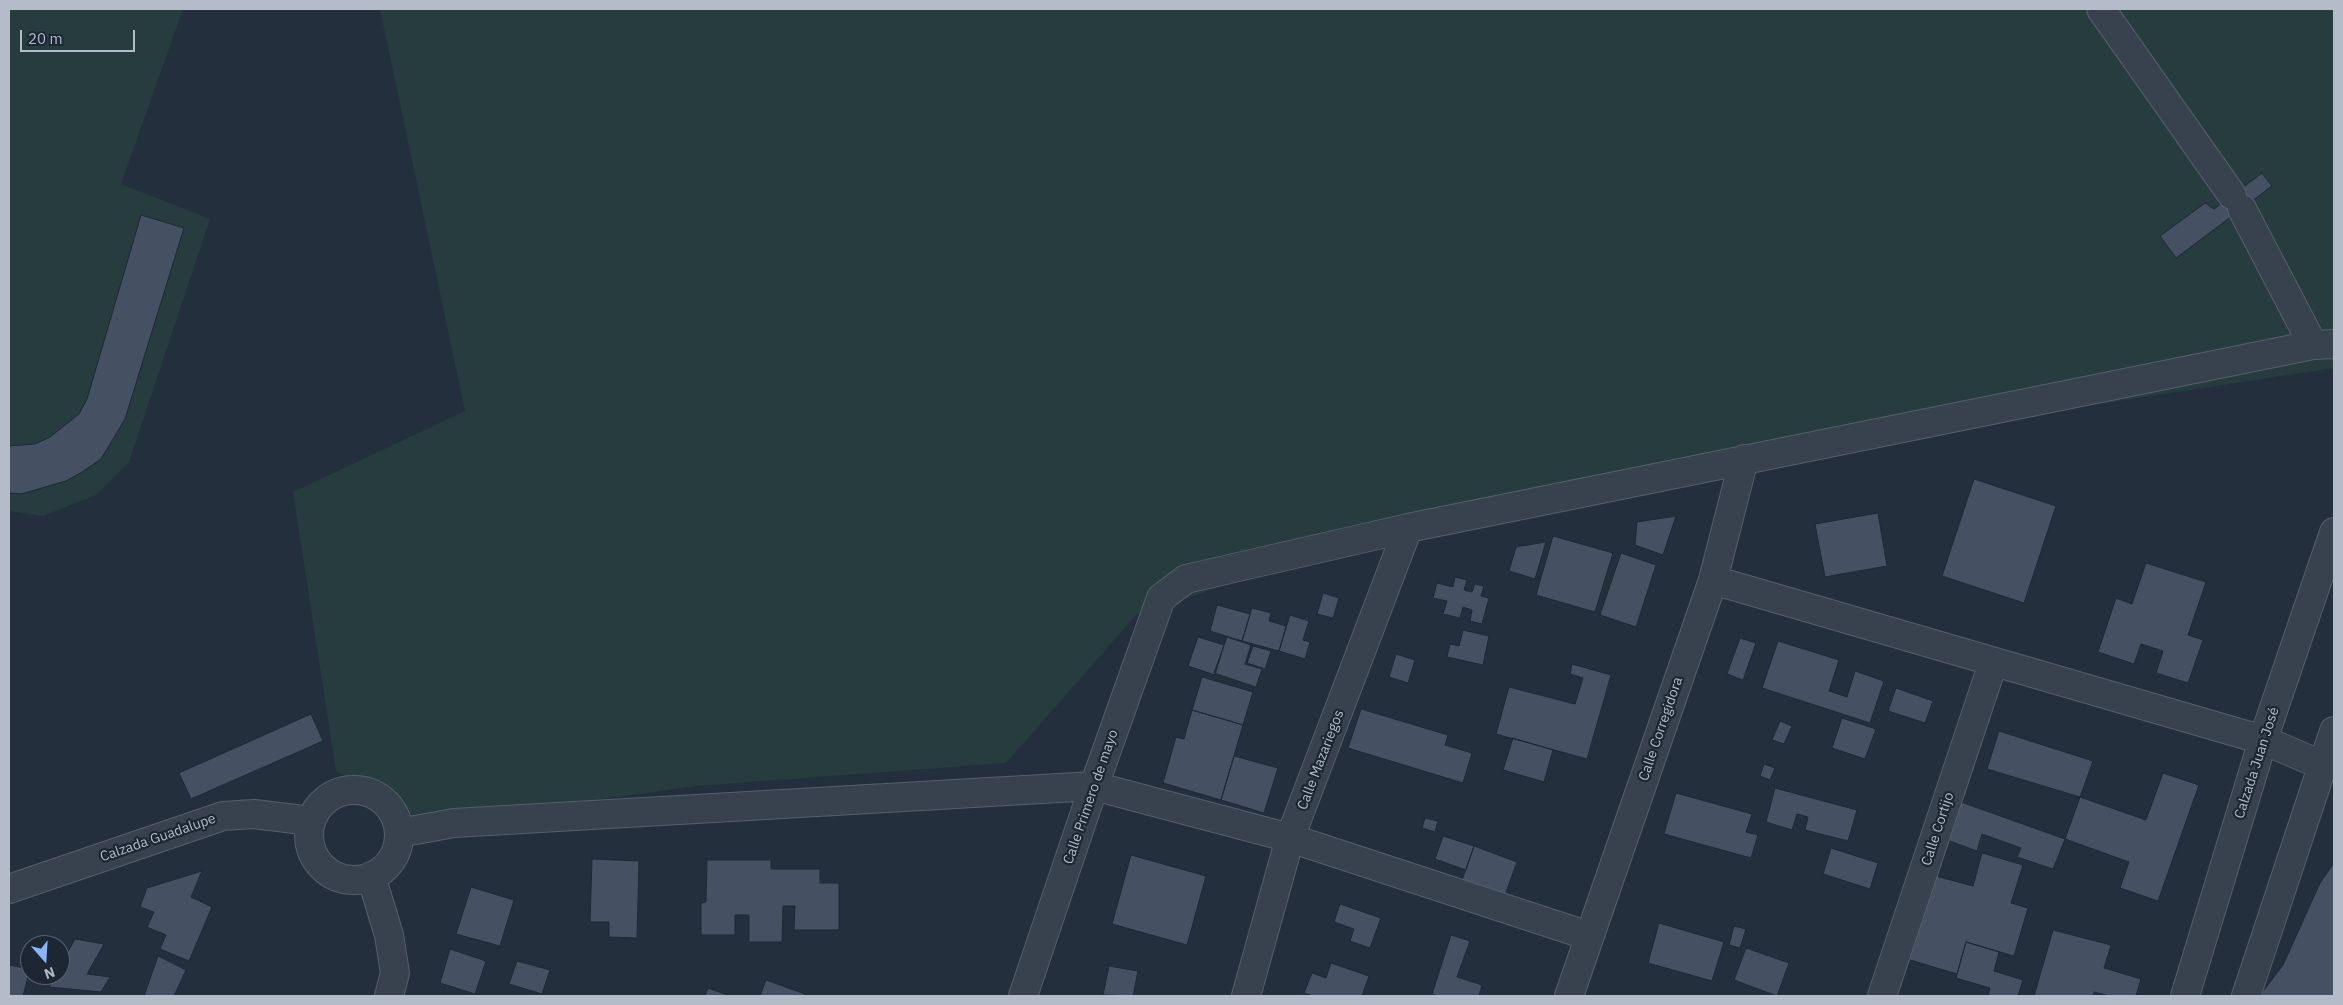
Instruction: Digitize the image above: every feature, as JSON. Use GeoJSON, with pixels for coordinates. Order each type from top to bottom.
{"type":"FeatureCollection","features":[{"type":"Feature","properties":{"kind":"street"},"geometry":{"type":"LineString","coordinates":[[1408,528],[2324,344],[2237,202],[2101,9]]}},
{"type":"Feature","properties":{"kind":"street","name":"Calle Corregidora"},"geometry":{"type":"LineString","coordinates":[[1569,996],[1713,580],[1744,459]]}},
{"type":"Feature","properties":{"kind":"street","name":"Calle Primero de mayo"},"geometry":{"type":"LineString","coordinates":[[1023,996],[1094,786],[1161,598],[1186,579],[1408,528]]}},
{"type":"Feature","properties":{"kind":"street","name":"Calle Mazariegos"},"geometry":{"type":"LineString","coordinates":[[1246,996],[1290,838],[1339,714],[1408,528]]}},
{"type":"Feature","properties":{"kind":"street","name":"Calzada Juan José"},"geometry":{"type":"LineString","coordinates":[[2185,996],[2263,740],[2334,532]]}},
{"type":"Feature","properties":{"kind":"street"},"geometry":{"type":"LineString","coordinates":[[1713,580],[1992,663],[2263,740],[2324,766]]}},
{"type":"Feature","properties":{"kind":"street","name":"Calle Cortijo"},"geometry":{"type":"LineString","coordinates":[[1882,996],[1992,663]]}},
{"type":"Feature","properties":{"kind":"street"},"geometry":{"type":"LineString","coordinates":[[2246,996],[2334,732]]}},
{"type":"Feature","properties":{"kind":"street"},"geometry":{"type":"LineString","coordinates":[[398,833],[454,823],[1094,786],[1290,838],[1589,936]]}},
{"type":"Feature","properties":{"kind":"street"},"geometry":{"type":"LineString","coordinates":[[360,790],[375,795],[387,804],[395,818],[398,833],[397,848],[391,860],[381,871],[355,880],[340,878],[317,862],[311,849],[309,835],[311,821],[318,807],[330,797],[344,791],[360,790]]}},
{"type":"Feature","properties":{"kind":"street","name":"Calzada Guadalupe"},"geometry":{"type":"LineString","coordinates":[[9,889],[222,816],[254,814],[311,821]]}},
{"type":"Feature","properties":{"kind":"street"},"geometry":{"type":"LineString","coordinates":[[371,876],[389,935],[395,973],[389,996]]}},
{"type":"Feature","properties":{"kind":"green space"},"geometry":{"type":"Polygon","coordinates":[[[9,9],[183,9],[121,184],[210,219],[129,462],[96,495],[43,516],[9,511],[9,9]]]}},
{"type":"Feature","properties":{"kind":"green space"},"geometry":{"type":"Polygon","coordinates":[[[380,9],[2334,9],[2334,368],[2066,409],[1329,550],[1136,615],[1006,763],[696,786],[427,823],[336,771],[293,492],[465,411],[380,9]]]}},
{"type":"Feature","properties":{"kind":"building"},"geometry":{"type":"Polygon","coordinates":[[[2262,173],[2272,186],[2176,258],[2160,236],[2205,203],[2214,209],[2262,173]]]}},
{"type":"Feature","properties":{"kind":"building"},"geometry":{"type":"Polygon","coordinates":[[[141,215],[184,228],[125,419],[101,459],[82,472],[66,481],[21,494],[9,493],[9,446],[35,444],[50,437],[79,414],[87,399],[141,215]]]}},
{"type":"Feature","properties":{"kind":"building"},"geometry":{"type":"Polygon","coordinates":[[[1974,479],[2056,506],[2024,603],[1942,576],[1974,479]]]}},
{"type":"Feature","properties":{"kind":"building"},"geometry":{"type":"Polygon","coordinates":[[[1878,513],[1887,566],[1825,577],[1815,524],[1878,513]]]}},
{"type":"Feature","properties":{"kind":"building"},"geometry":{"type":"Polygon","coordinates":[[[1676,516],[1663,555],[1635,545],[1637,522],[1676,516]]]}},
{"type":"Feature","properties":{"kind":"building"},"geometry":{"type":"Polygon","coordinates":[[[1553,536],[1613,553],[1595,612],[1536,595],[1553,536]]]}},
{"type":"Feature","properties":{"kind":"building"},"geometry":{"type":"Polygon","coordinates":[[[1546,542],[1535,579],[1509,571],[1516,547],[1546,542]]]}},
{"type":"Feature","properties":{"kind":"building"},"geometry":{"type":"Polygon","coordinates":[[[1621,553],[1656,565],[1636,627],[1600,615],[1621,553]]]}},
{"type":"Feature","properties":{"kind":"building"},"geometry":{"type":"Polygon","coordinates":[[[2146,563],[2206,582],[2188,635],[2203,640],[2188,683],[2156,673],[2163,651],[2141,644],[2134,664],[2098,652],[2116,598],[2132,604],[2146,563]]]}},
{"type":"Feature","properties":{"kind":"building"},"geometry":{"type":"Polygon","coordinates":[[[1455,577],[1467,580],[1464,590],[1472,592],[1475,584],[1484,586],[1481,596],[1489,598],[1482,624],[1470,621],[1472,610],[1463,607],[1460,618],[1443,614],[1447,601],[1433,598],[1437,583],[1453,587],[1455,577]]]}},
{"type":"Feature","properties":{"kind":"building"},"geometry":{"type":"Polygon","coordinates":[[[1323,593],[1339,598],[1333,618],[1317,614],[1323,593]]]}},
{"type":"Feature","properties":{"kind":"building"},"geometry":{"type":"Polygon","coordinates":[[[1217,605],[1250,614],[1242,641],[1210,631],[1217,605]]]}},
{"type":"Feature","properties":{"kind":"building"},"geometry":{"type":"Polygon","coordinates":[[[1252,608],[1271,613],[1269,621],[1286,626],[1279,651],[1242,641],[1252,608]]]}},
{"type":"Feature","properties":{"kind":"building"},"geometry":{"type":"Polygon","coordinates":[[[1290,615],[1309,621],[1303,640],[1310,642],[1305,659],[1279,651],[1290,615]]]}},
{"type":"Feature","properties":{"kind":"building"},"geometry":{"type":"Polygon","coordinates":[[[1463,630],[1489,636],[1483,665],[1447,657],[1450,644],[1459,646],[1463,630]]]}},
{"type":"Feature","properties":{"kind":"building"},"geometry":{"type":"Polygon","coordinates":[[[1198,637],[1224,645],[1215,675],[1188,666],[1198,637]]]}},
{"type":"Feature","properties":{"kind":"building"},"geometry":{"type":"Polygon","coordinates":[[[1227,637],[1251,645],[1245,664],[1262,669],[1256,687],[1214,673],[1227,637]]]}},
{"type":"Feature","properties":{"kind":"building"},"geometry":{"type":"Polygon","coordinates":[[[1740,638],[1756,643],[1743,680],[1727,674],[1740,638]]]}},
{"type":"Feature","properties":{"kind":"building"},"geometry":{"type":"Polygon","coordinates":[[[1778,641],[1839,660],[1829,691],[1847,697],[1855,671],[1884,681],[1870,723],[1762,688],[1778,641]]]}},
{"type":"Feature","properties":{"kind":"building"},"geometry":{"type":"Polygon","coordinates":[[[1253,646],[1271,651],[1265,669],[1247,663],[1253,646]]]}},
{"type":"Feature","properties":{"kind":"building"},"geometry":{"type":"Polygon","coordinates":[[[1396,654],[1415,660],[1408,683],[1389,677],[1396,654]]]}},
{"type":"Feature","properties":{"kind":"building"},"geometry":{"type":"Polygon","coordinates":[[[1572,664],[1611,675],[1587,759],[1496,734],[1509,687],[1575,704],[1583,678],[1570,674],[1572,664]]]}},
{"type":"Feature","properties":{"kind":"building"},"geometry":{"type":"Polygon","coordinates":[[[1202,677],[1253,692],[1243,725],[1192,710],[1202,677]]]}},
{"type":"Feature","properties":{"kind":"building"},"geometry":{"type":"Polygon","coordinates":[[[1896,688],[1933,701],[1925,723],[1888,711],[1896,688]]]}},
{"type":"Feature","properties":{"kind":"building"},"geometry":{"type":"Polygon","coordinates":[[[1361,709],[1448,735],[1445,745],[1472,753],[1463,783],[1348,748],[1361,709]]]}},
{"type":"Feature","properties":{"kind":"building"},"geometry":{"type":"Polygon","coordinates":[[[1192,710],[1243,725],[1221,800],[1163,783],[1176,737],[1184,739],[1192,710]]]}},
{"type":"Feature","properties":{"kind":"building"},"geometry":{"type":"Polygon","coordinates":[[[311,714],[323,741],[191,799],[179,773],[311,714]]]}},
{"type":"Feature","properties":{"kind":"building"},"geometry":{"type":"Polygon","coordinates":[[[1842,718],[1876,729],[1865,759],[1832,748],[1842,718]]]}},
{"type":"Feature","properties":{"kind":"building"},"geometry":{"type":"Polygon","coordinates":[[[1780,721],[1792,726],[1784,744],[1772,740],[1780,721]]]}},
{"type":"Feature","properties":{"kind":"building"},"geometry":{"type":"Polygon","coordinates":[[[1999,731],[2093,761],[2080,797],[1987,769],[1999,731]]]}},
{"type":"Feature","properties":{"kind":"building"},"geometry":{"type":"Polygon","coordinates":[[[1513,738],[1553,750],[1544,782],[1503,770],[1513,738]]]}},
{"type":"Feature","properties":{"kind":"building"},"geometry":{"type":"Polygon","coordinates":[[[1234,756],[1278,768],[1264,813],[1221,800],[1234,756]]]}},
{"type":"Feature","properties":{"kind":"building"},"geometry":{"type":"Polygon","coordinates":[[[1764,764],[1775,768],[1770,780],[1760,776],[1764,764]]]}},
{"type":"Feature","properties":{"kind":"building"},"geometry":{"type":"Polygon","coordinates":[[[2163,773],[2199,785],[2158,901],[2120,888],[2129,862],[2065,839],[2080,797],[2146,820],[2163,773]]]}},
{"type":"Feature","properties":{"kind":"building"},"geometry":{"type":"Polygon","coordinates":[[[1775,788],[1857,810],[1848,841],[1805,830],[1808,817],[1797,814],[1792,830],[1766,822],[1775,788]]]}},
{"type":"Feature","properties":{"kind":"building"},"geometry":{"type":"Polygon","coordinates":[[[1676,793],[1752,814],[1746,832],[1758,835],[1751,858],[1664,834],[1676,793]]]}},
{"type":"Feature","properties":{"kind":"building"},"geometry":{"type":"Polygon","coordinates":[[[1958,801],[2065,839],[2053,869],[2017,857],[2021,848],[1982,834],[1977,851],[1944,839],[1958,801]]]}},
{"type":"Feature","properties":{"kind":"building"},"geometry":{"type":"Polygon","coordinates":[[[1425,818],[1438,821],[1435,832],[1422,828],[1425,818]]]}},
{"type":"Feature","properties":{"kind":"building"},"geometry":{"type":"Polygon","coordinates":[[[1443,836],[1474,846],[1466,870],[1435,859],[1443,836]]]}},
{"type":"Feature","properties":{"kind":"building"},"geometry":{"type":"Polygon","coordinates":[[[1474,846],[1517,862],[1505,895],[1462,880],[1474,846]]]}},
{"type":"Feature","properties":{"kind":"building"},"geometry":{"type":"Polygon","coordinates":[[[1831,848],[1878,863],[1870,889],[1823,874],[1831,848]]]}},
{"type":"Feature","properties":{"kind":"building"},"geometry":{"type":"Polygon","coordinates":[[[1982,853],[2023,865],[2011,903],[2028,908],[2014,956],[1966,942],[1957,974],[1907,959],[1932,875],[1973,886],[1982,853]]]}},
{"type":"Feature","properties":{"kind":"building"},"geometry":{"type":"Polygon","coordinates":[[[1131,855],[1206,876],[1187,945],[1112,924],[1131,855]]]}},
{"type":"Feature","properties":{"kind":"building"},"geometry":{"type":"Polygon","coordinates":[[[592,859],[639,861],[637,938],[609,937],[609,922],[590,922],[592,859]]]}},
{"type":"Feature","properties":{"kind":"building"},"geometry":{"type":"Polygon","coordinates":[[[707,860],[771,860],[771,869],[820,869],[820,883],[839,883],[839,930],[794,930],[795,906],[783,906],[782,942],[749,942],[749,915],[735,915],[735,935],[701,935],[701,903],[706,902],[707,860]]]}},
{"type":"Feature","properties":{"kind":"building"},"geometry":{"type":"Polygon","coordinates":[[[2334,863],[2334,996],[2263,996],[2261,994],[2283,965],[2320,883],[2334,863]]]}},
{"type":"Feature","properties":{"kind":"building"},"geometry":{"type":"Polygon","coordinates":[[[202,871],[191,897],[212,907],[189,961],[160,949],[166,935],[147,927],[154,912],[140,907],[147,888],[202,871]]]}},
{"type":"Feature","properties":{"kind":"building"},"geometry":{"type":"Polygon","coordinates":[[[471,887],[514,900],[500,946],[456,934],[471,887]]]}},
{"type":"Feature","properties":{"kind":"building"},"geometry":{"type":"Polygon","coordinates":[[[1340,904],[1381,918],[1370,948],[1350,941],[1354,929],[1334,922],[1340,904]]]}},
{"type":"Feature","properties":{"kind":"building"},"geometry":{"type":"Polygon","coordinates":[[[1659,923],[1724,942],[1712,981],[1648,963],[1659,923]]]}},
{"type":"Feature","properties":{"kind":"building"},"geometry":{"type":"Polygon","coordinates":[[[1734,926],[1746,929],[1740,948],[1729,945],[1734,926]]]}},
{"type":"Feature","properties":{"kind":"building"},"geometry":{"type":"Polygon","coordinates":[[[2053,930],[2111,945],[2104,968],[2141,979],[2136,996],[2110,996],[2094,992],[2093,996],[2034,996],[2053,930]]]}},
{"type":"Feature","properties":{"kind":"building"},"geometry":{"type":"Polygon","coordinates":[[[1451,935],[1470,941],[1457,977],[1482,985],[1479,996],[1438,996],[1432,994],[1451,935]]]}},
{"type":"Feature","properties":{"kind":"building"},"geometry":{"type":"Polygon","coordinates":[[[75,939],[104,944],[87,974],[110,977],[101,992],[49,987],[50,985],[70,985],[70,948],[75,939]]]}},
{"type":"Feature","properties":{"kind":"building"},"geometry":{"type":"Polygon","coordinates":[[[1966,942],[1999,952],[1994,971],[2023,980],[2018,996],[1988,996],[1990,988],[1956,978],[1966,942]]]}},
{"type":"Feature","properties":{"kind":"building"},"geometry":{"type":"Polygon","coordinates":[[[1746,948],[1789,963],[1777,996],[1734,980],[1746,948]]]}},
{"type":"Feature","properties":{"kind":"building"},"geometry":{"type":"Polygon","coordinates":[[[450,949],[486,961],[475,994],[440,983],[450,949]]]}},
{"type":"Feature","properties":{"kind":"building"},"geometry":{"type":"Polygon","coordinates":[[[158,956],[186,970],[174,996],[144,996],[158,956]]]}},
{"type":"Feature","properties":{"kind":"building"},"geometry":{"type":"Polygon","coordinates":[[[517,961],[550,970],[542,994],[509,984],[517,961]]]}},
{"type":"Feature","properties":{"kind":"building"},"geometry":{"type":"Polygon","coordinates":[[[1331,963],[1369,976],[1362,996],[1313,996],[1304,993],[1312,973],[1326,978],[1331,963]]]}},
{"type":"Feature","properties":{"kind":"building"},"geometry":{"type":"Polygon","coordinates":[[[9,965],[20,967],[20,985],[26,985],[23,996],[9,996],[9,965]]]}},
{"type":"Feature","properties":{"kind":"building"},"geometry":{"type":"Polygon","coordinates":[[[1109,966],[1138,971],[1133,996],[1103,995],[1109,966]]]}},
{"type":"Feature","properties":{"kind":"building"},"geometry":{"type":"Polygon","coordinates":[[[766,980],[805,994],[804,996],[760,996],[766,980]]]}},
{"type":"Feature","properties":{"kind":"building"},"geometry":{"type":"Polygon","coordinates":[[[708,988],[730,996],[705,996],[708,988]]]}}]}
